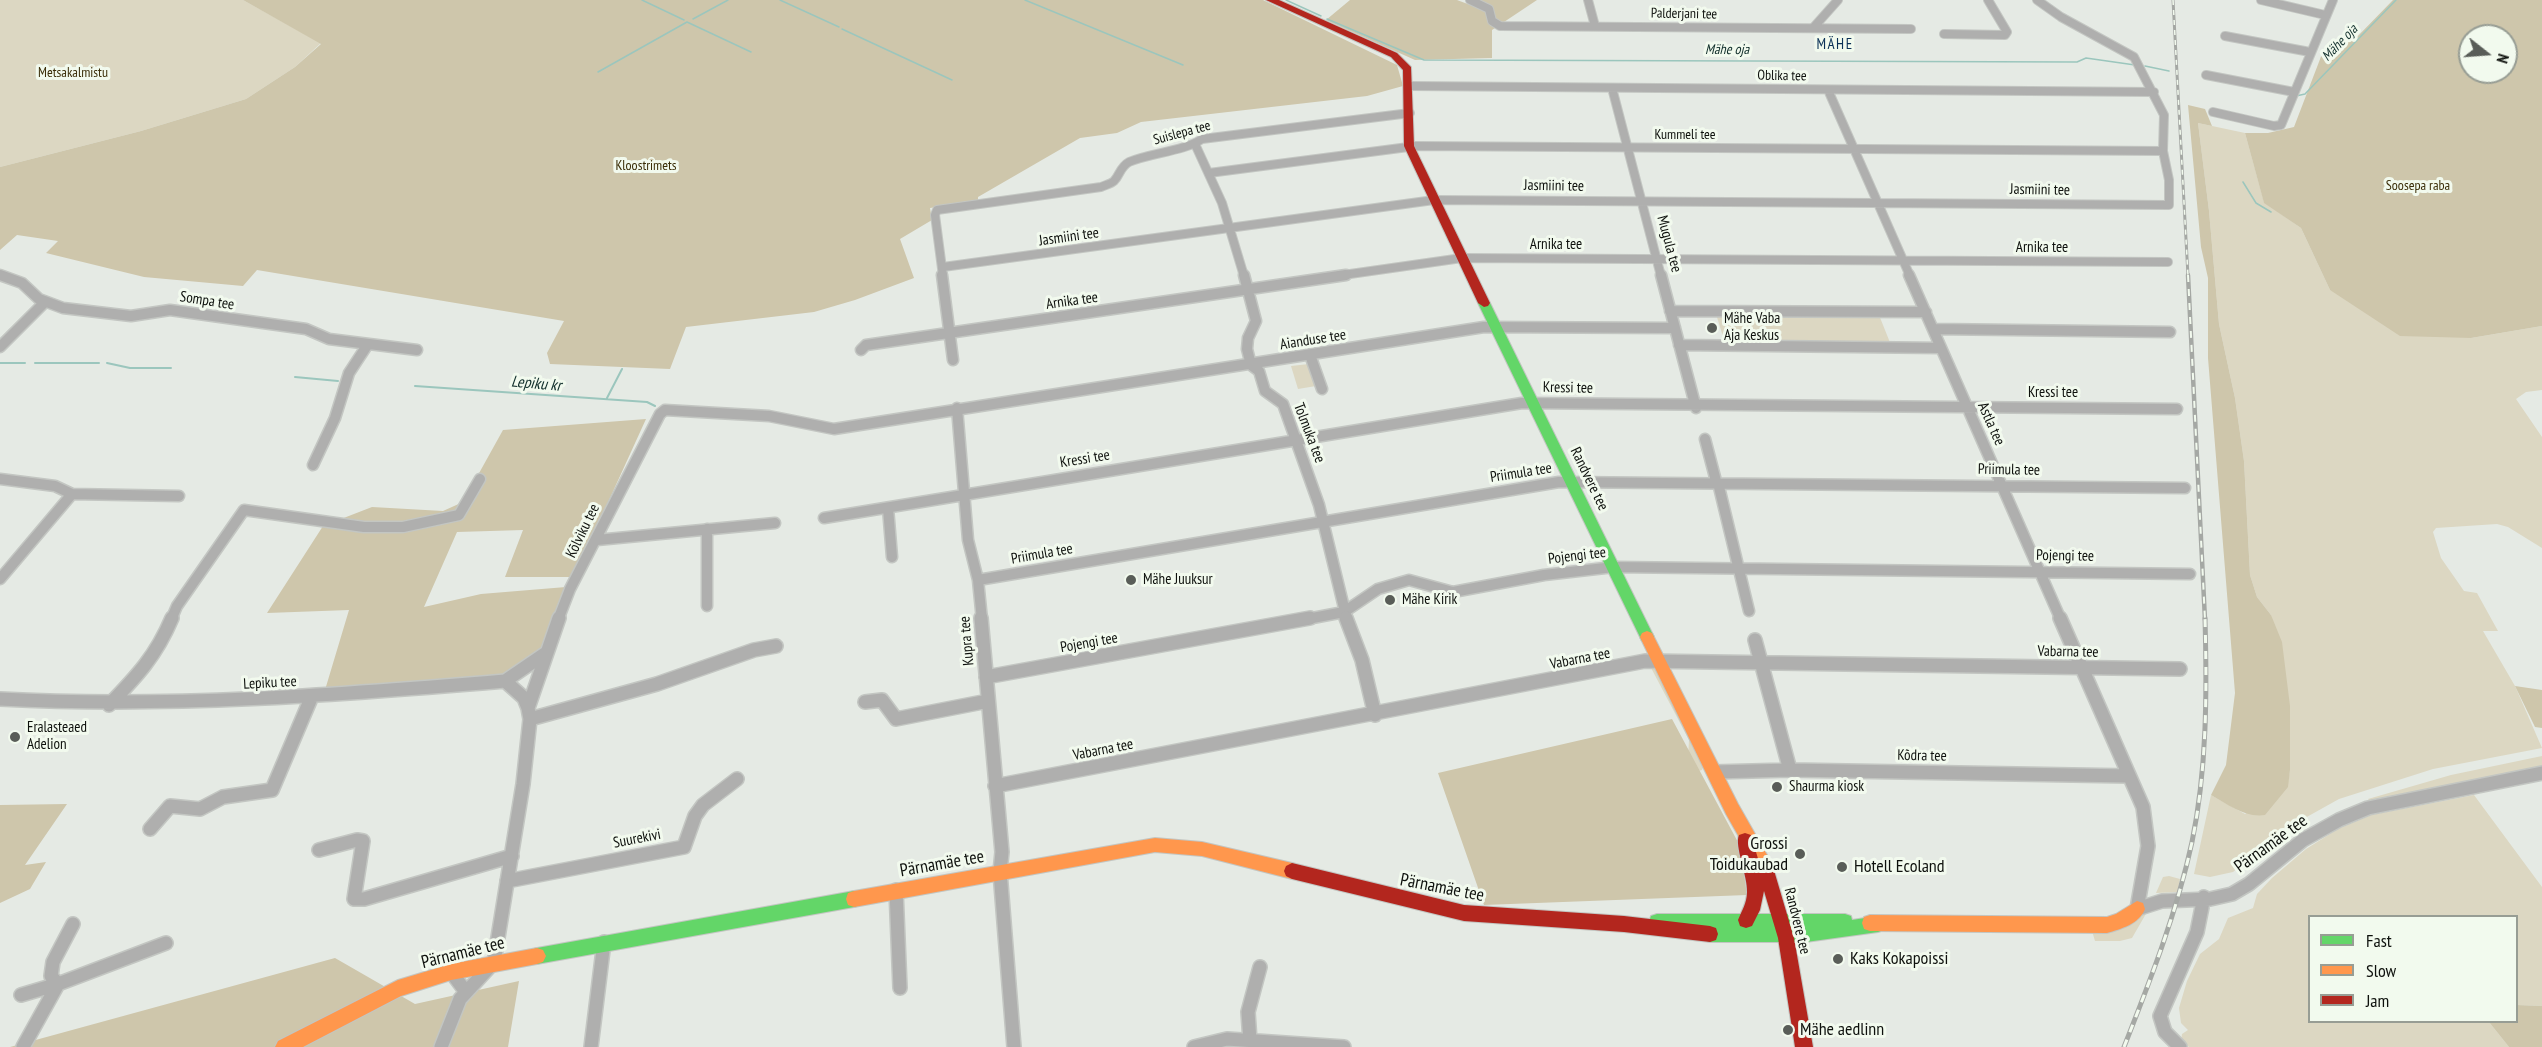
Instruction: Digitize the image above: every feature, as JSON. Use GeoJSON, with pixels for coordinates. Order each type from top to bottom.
{"type":"FeatureCollection","features":[{"type":"Feature","properties":{"kind":"main road","name":"Randvere tee"},"geometry":{"type":"LineString","coordinates":[[1271,0],[1394,55],[1408,69],[1409,147],[1714,772],[1741,826],[1752,840],[1768,875],[1786,935],[1804,1047]]}},
{"type":"Feature","properties":{"kind":"main road"},"geometry":{"type":"LineString","coordinates":[[1741,826],[1757,895],[1755,910],[1746,920]]}},
{"type":"Feature","properties":{"kind":"main road","name":"Pärnamäe tee"},"geometry":{"type":"LineString","coordinates":[[284,1047],[398,989],[451,972],[494,962],[1128,848],[1166,845],[1203,849],[1455,912],[1619,923],[1684,932],[1786,935],[1878,924]]}},
{"type":"Feature","properties":{"kind":"main road","name":"Pärnamäe tee"},"geometry":{"type":"LineString","coordinates":[[1619,923],[1782,920],[1878,924],[2107,925],[2121,921],[2137,909]]}},
{"type":"Feature","properties":{"kind":"street","name":"Palderjani tee"},"geometry":{"type":"LineString","coordinates":[[1470,0],[1489,9],[1492,21],[1497,26],[1911,29]]}},
{"type":"Feature","properties":{"kind":"street"},"geometry":{"type":"LineString","coordinates":[[1588,0],[1595,26]]}},
{"type":"Feature","properties":{"kind":"street"},"geometry":{"type":"LineString","coordinates":[[1813,28],[1838,0]]}},
{"type":"Feature","properties":{"kind":"street"},"geometry":{"type":"LineString","coordinates":[[1944,34],[2005,35],[2007,32],[1988,0]]}},
{"type":"Feature","properties":{"kind":"street"},"geometry":{"type":"LineString","coordinates":[[2037,0],[2134,57],[2164,115],[2163,152]]}},
{"type":"Feature","properties":{"kind":"street"},"geometry":{"type":"LineString","coordinates":[[2260,0],[2325,15]]}},
{"type":"Feature","properties":{"kind":"street"},"geometry":{"type":"LineString","coordinates":[[2212,112],[2274,126],[2281,125],[2333,0]]}},
{"type":"Feature","properties":{"kind":"street"},"geometry":{"type":"LineString","coordinates":[[2225,36],[2310,52]]}},
{"type":"Feature","properties":{"kind":"street"},"geometry":{"type":"LineString","coordinates":[[2206,75],[2294,92]]}},
{"type":"Feature","properties":{"kind":"street","name":"Oblika tee"},"geometry":{"type":"LineString","coordinates":[[1410,86],[2154,93]]}},
{"type":"Feature","properties":{"kind":"street","name":"Mugula tee"},"geometry":{"type":"LineString","coordinates":[[1612,88],[1696,406]]}},
{"type":"Feature","properties":{"kind":"street","name":"Astla tee"},"geometry":{"type":"LineString","coordinates":[[1828,90],[2129,776],[2149,831],[2148,857],[2137,909]]}},
{"type":"Feature","properties":{"kind":"street","name":"Suislepa tee"},"geometry":{"type":"LineString","coordinates":[[943,267],[934,215],[937,210],[1101,187],[1114,181],[1120,169],[1127,163],[1169,149],[1195,144],[1202,139],[1410,113]]}},
{"type":"Feature","properties":{"kind":"street","name":"Tolmuka tee"},"geometry":{"type":"LineString","coordinates":[[1195,144],[1203,169],[1209,173],[1229,228],[1256,321],[1248,338],[1247,349],[1251,365],[1259,371],[1265,391],[1283,404],[1323,521],[1344,612],[1362,660],[1375,715]]}},
{"type":"Feature","properties":{"kind":"street","name":"Kummeli tee"},"geometry":{"type":"LineString","coordinates":[[1209,173],[1409,147],[2163,152]]}},
{"type":"Feature","properties":{"kind":"street","name":"Jasmiini tee"},"geometry":{"type":"LineString","coordinates":[[943,267],[1434,200],[2169,205],[2169,180],[2163,152]]}},
{"type":"Feature","properties":{"kind":"street","name":"Arnika tee"},"geometry":{"type":"LineString","coordinates":[[861,350],[866,345],[950,332],[1462,258],[2168,262]]}},
{"type":"Feature","properties":{"kind":"street"},"geometry":{"type":"LineString","coordinates":[[943,267],[953,360]]}},
{"type":"Feature","properties":{"kind":"street","name":"Sompa tee"},"geometry":{"type":"LineString","coordinates":[[0,275],[22,283],[45,302],[63,308],[131,316],[170,310],[306,329],[329,339],[417,350]]}},
{"type":"Feature","properties":{"kind":"street"},"geometry":{"type":"LineString","coordinates":[[0,347],[45,302]]}},
{"type":"Feature","properties":{"kind":"street"},"geometry":{"type":"LineString","coordinates":[[1670,311],[1926,312]]}},
{"type":"Feature","properties":{"kind":"street","name":"Aianduse tee"},"geometry":{"type":"LineString","coordinates":[[957,408],[1496,327],[1675,328]]}},
{"type":"Feature","properties":{"kind":"street"},"geometry":{"type":"LineString","coordinates":[[1934,329],[2170,332]]}},
{"type":"Feature","properties":{"kind":"street"},"geometry":{"type":"LineString","coordinates":[[313,465],[334,418],[349,373],[368,344]]}},
{"type":"Feature","properties":{"kind":"street"},"geometry":{"type":"LineString","coordinates":[[1679,345],[1941,348]]}},
{"type":"Feature","properties":{"kind":"street","name":"Tolmuka tee"},"geometry":{"type":"LineString","coordinates":[[1310,355],[1322,389]]}},
{"type":"Feature","properties":{"kind":"street","name":"Kressi tee"},"geometry":{"type":"LineString","coordinates":[[824,518],[1533,402],[1696,406],[2177,409]]}},
{"type":"Feature","properties":{"kind":"street","name":"Kupra tee"},"geometry":{"type":"LineString","coordinates":[[957,408],[968,540],[978,580],[1002,852],[1000,872],[1014,1047]]}},
{"type":"Feature","properties":{"kind":"street","name":"Kõlviku tee"},"geometry":{"type":"LineString","coordinates":[[494,962],[512,856],[529,713],[546,653],[570,589],[630,477],[660,414],[665,410],[769,416],[834,429],[957,408]]}},
{"type":"Feature","properties":{"kind":"street"},"geometry":{"type":"LineString","coordinates":[[1705,439],[1749,611]]}},
{"type":"Feature","properties":{"kind":"street"},"geometry":{"type":"LineString","coordinates":[[0,479],[55,486],[72,494],[179,496]]}},
{"type":"Feature","properties":{"kind":"street"},"geometry":{"type":"LineString","coordinates":[[109,705],[146,667],[162,642],[177,606],[244,510],[364,527],[403,527],[459,515],[480,479]]}},
{"type":"Feature","properties":{"kind":"street","name":"Priimula tee"},"geometry":{"type":"LineString","coordinates":[[978,580],[1572,481],[1718,484],[2001,484],[2185,488]]}},
{"type":"Feature","properties":{"kind":"street"},"geometry":{"type":"LineString","coordinates":[[0,579],[72,494]]}},
{"type":"Feature","properties":{"kind":"street"},"geometry":{"type":"LineString","coordinates":[[888,507],[892,557]]}},
{"type":"Feature","properties":{"kind":"street"},"geometry":{"type":"LineString","coordinates":[[597,540],[775,523]]}},
{"type":"Feature","properties":{"kind":"street"},"geometry":{"type":"LineString","coordinates":[[707,529],[705,581],[707,606]]}},
{"type":"Feature","properties":{"kind":"street","name":"Pojengi tee"},"geometry":{"type":"LineString","coordinates":[[986,677],[1344,612],[1378,589],[1409,580],[1452,592],[1544,575],[1614,567],[2190,574]]}},
{"type":"Feature","properties":{"kind":"street"},"geometry":{"type":"LineString","coordinates":[[1755,640],[1790,770]]}},
{"type":"Feature","properties":{"kind":"street"},"geometry":{"type":"LineString","coordinates":[[546,653],[505,681],[524,698],[529,713],[657,684],[754,650],[776,646]]}},
{"type":"Feature","properties":{"kind":"street","name":"Vabarna tee"},"geometry":{"type":"LineString","coordinates":[[995,786],[1375,715],[1634,663],[2180,669]]}},
{"type":"Feature","properties":{"kind":"street","name":"Lepiku tee"},"geometry":{"type":"LineString","coordinates":[[0,699],[109,705],[312,696],[505,681]]}},
{"type":"Feature","properties":{"kind":"street"},"geometry":{"type":"LineString","coordinates":[[150,829],[171,807],[200,809],[223,797],[272,790],[312,696]]}},
{"type":"Feature","properties":{"kind":"street"},"geometry":{"type":"LineString","coordinates":[[865,702],[882,700],[896,719],[988,701]]}},
{"type":"Feature","properties":{"kind":"street","name":"Kõdra tee"},"geometry":{"type":"LineString","coordinates":[[1714,772],[1790,770],[2129,776]]}},
{"type":"Feature","properties":{"kind":"street","name":"Pärnamäe tee"},"geometry":{"type":"LineString","coordinates":[[2137,909],[2147,904],[2177,898],[2234,893],[2251,883],[2293,846],[2343,817],[2368,808],[2542,774]]}},
{"type":"Feature","properties":{"kind":"street","name":"Suurekivi"},"geometry":{"type":"LineString","coordinates":[[507,881],[684,847],[689,841],[694,816],[703,805],[737,779]]}},
{"type":"Feature","properties":{"kind":"street"},"geometry":{"type":"LineString","coordinates":[[319,850],[357,840],[363,841],[352,892],[354,899],[364,899],[512,856]]}},
{"type":"Feature","properties":{"kind":"street"},"geometry":{"type":"LineString","coordinates":[[896,890],[900,988]]}},
{"type":"Feature","properties":{"kind":"street"},"geometry":{"type":"LineString","coordinates":[[2180,1047],[2165,1032],[2160,1016],[2197,932],[2204,897]]}},
{"type":"Feature","properties":{"kind":"street"},"geometry":{"type":"LineString","coordinates":[[58,984],[51,976],[53,962],[73,924]]}},
{"type":"Feature","properties":{"kind":"street"},"geometry":{"type":"LineString","coordinates":[[591,1047],[604,942]]}},
{"type":"Feature","properties":{"kind":"street"},"geometry":{"type":"LineString","coordinates":[[21,995],[58,984],[166,943]]}},
{"type":"Feature","properties":{"kind":"street"},"geometry":{"type":"LineString","coordinates":[[441,1047],[460,999],[494,962]]}},
{"type":"Feature","properties":{"kind":"street"},"geometry":{"type":"LineString","coordinates":[[1250,1041],[1246,1028],[1250,995],[1260,967]]}},
{"type":"Feature","properties":{"kind":"street"},"geometry":{"type":"LineString","coordinates":[[451,972],[466,993]]}},
{"type":"Feature","properties":{"kind":"street"},"geometry":{"type":"LineString","coordinates":[[23,1047],[58,984]]}},
{"type":"Feature","properties":{"kind":"street"},"geometry":{"type":"LineString","coordinates":[[1194,1047],[1227,1039],[1344,1047]]}},
{"type":"Feature","properties":{"kind":"green space","name":"Metsakalmistu"},"geometry":{"type":"Polygon","coordinates":[[[0,0],[243,0],[321,43],[295,67],[246,99],[141,131],[0,167],[0,0]]]}},
{"type":"Feature","properties":{"kind":"green space","name":"Kloostrimets"},"geometry":{"type":"Polygon","coordinates":[[[243,0],[1263,0],[1397,65],[1403,86],[1367,96],[1141,122],[1117,133],[1080,138],[978,197],[978,201],[930,208],[932,220],[900,239],[914,278],[855,300],[814,312],[686,327],[670,369],[550,364],[547,353],[564,321],[257,270],[243,286],[144,277],[46,253],[58,241],[17,235],[0,250],[0,167],[141,131],[246,99],[295,67],[321,44],[243,0]]]}},
{"type":"Feature","properties":{"kind":"green space"},"geometry":{"type":"Polygon","coordinates":[[[1350,0],[1457,0],[1473,6],[1481,0],[1537,0],[1492,30],[1492,58],[1415,60],[1326,20],[1350,0]]]}},
{"type":"Feature","properties":{"kind":"green space","name":"Soosepa raba"},"geometry":{"type":"Polygon","coordinates":[[[2393,0],[2542,0],[2542,326],[2471,338],[2400,336],[2330,290],[2301,228],[2264,203],[2245,133],[2268,133],[2294,127],[2322,54],[2356,38],[2393,0]]]}},
{"type":"Feature","properties":{"kind":"green space"},"geometry":{"type":"Polygon","coordinates":[[[2188,105],[2205,109],[2212,126],[2198,123],[2219,324],[2235,398],[2244,461],[2250,575],[2257,597],[2271,615],[2282,642],[2290,706],[2288,787],[2265,815],[2244,813],[2211,795],[2226,765],[2235,693],[2208,358],[2208,278],[2201,247],[2188,105]]]}},
{"type":"Feature","properties":{"kind":"green space"},"geometry":{"type":"Polygon","coordinates":[[[2198,123],[2245,133],[2264,202],[2301,228],[2330,290],[2471,338],[2542,326],[2542,390],[2526,392],[2516,399],[2542,437],[2542,548],[2508,527],[2497,524],[2436,528],[2433,532],[2441,558],[2464,591],[2477,593],[2498,631],[2483,631],[2515,686],[2542,748],[2433,769],[2339,799],[2287,828],[2233,872],[2210,877],[2194,874],[2211,795],[2245,814],[2287,787],[2290,770],[2271,615],[2257,597],[2250,575],[2244,461],[2235,398],[2219,324],[2198,123]]]}},
{"type":"Feature","properties":{"kind":"green space"},"geometry":{"type":"Polygon","coordinates":[[[1716,314],[1879,315],[1891,345],[1725,343],[1716,314]]]}},
{"type":"Feature","properties":{"kind":"green space"},"geometry":{"type":"Polygon","coordinates":[[[1309,364],[1316,386],[1298,389],[1291,366],[1309,364]]]}},
{"type":"Feature","properties":{"kind":"green space"},"geometry":{"type":"Polygon","coordinates":[[[646,419],[574,577],[505,577],[523,530],[457,532],[424,607],[481,594],[566,587],[542,654],[503,676],[325,690],[349,610],[267,613],[323,526],[372,507],[443,511],[463,502],[503,430],[646,419]]]}},
{"type":"Feature","properties":{"kind":"green space"},"geometry":{"type":"Polygon","coordinates":[[[1649,664],[1659,670],[1704,765],[1702,770],[1687,774],[1689,740],[1649,664]]]}},
{"type":"Feature","properties":{"kind":"green space"},"geometry":{"type":"Polygon","coordinates":[[[2515,686],[2542,690],[2542,728],[2535,727],[2515,686]]]}},
{"type":"Feature","properties":{"kind":"green space"},"geometry":{"type":"Polygon","coordinates":[[[1672,719],[1740,846],[1747,895],[1484,905],[1438,773],[1672,719]]]}},
{"type":"Feature","properties":{"kind":"green space"},"geometry":{"type":"Polygon","coordinates":[[[2542,756],[2542,767],[2370,801],[2368,799],[2451,775],[2542,756]]]}},
{"type":"Feature","properties":{"kind":"green space"},"geometry":{"type":"Polygon","coordinates":[[[2474,795],[2542,887],[2542,1006],[2518,1005],[2518,915],[2308,915],[2308,1023],[2490,1023],[2509,1047],[2189,1047],[2181,1041],[2182,1034],[2188,1030],[2181,1023],[2179,1008],[2187,981],[2200,954],[2219,939],[2228,918],[2253,908],[2257,894],[2306,849],[2338,829],[2371,815],[2474,795]]]}},
{"type":"Feature","properties":{"kind":"green space"},"geometry":{"type":"Polygon","coordinates":[[[67,804],[25,865],[46,862],[30,889],[0,903],[0,805],[67,804]]]}},
{"type":"Feature","properties":{"kind":"green space"},"geometry":{"type":"Polygon","coordinates":[[[2163,877],[2180,879],[2177,892],[2156,893],[2163,877]]]}},
{"type":"Feature","properties":{"kind":"green space"},"geometry":{"type":"Polygon","coordinates":[[[2147,912],[2132,938],[2120,941],[2095,941],[2092,931],[2147,912]]]}},
{"type":"Feature","properties":{"kind":"green space"},"geometry":{"type":"Polygon","coordinates":[[[335,958],[415,1004],[519,981],[508,1047],[10,1047],[335,958]]]}},
{"type":"Feature","properties":{"kind":"green space"},"geometry":{"type":"Polygon","coordinates":[[[2518,1005],[2542,1006],[2542,1047],[2509,1047],[2490,1023],[2518,1023],[2518,1005]]]}},
{"type":"Feature","properties":{"kind":"waterway"},"geometry":{"type":"LineString","coordinates":[[642,0],[684,20]]}},
{"type":"Feature","properties":{"kind":"waterway"},"geometry":{"type":"LineString","coordinates":[[693,19],[728,0]]}},
{"type":"Feature","properties":{"kind":"waterway"},"geometry":{"type":"LineString","coordinates":[[780,0],[839,27]]}},
{"type":"Feature","properties":{"kind":"waterway"},"geometry":{"type":"LineString","coordinates":[[1025,0],[1183,65]]}},
{"type":"Feature","properties":{"kind":"waterway","name":"Mähe oja"},"geometry":{"type":"LineString","coordinates":[[1286,0],[1321,16]]}},
{"type":"Feature","properties":{"kind":"waterway","name":"Mähe oja"},"geometry":{"type":"LineString","coordinates":[[2296,96],[2305,94],[2396,0]]}},
{"type":"Feature","properties":{"kind":"waterway","name":"Mähe oja"},"geometry":{"type":"LineString","coordinates":[[1327,19],[1424,60],[2077,62],[2086,58],[2135,65]]}},
{"type":"Feature","properties":{"kind":"waterway"},"geometry":{"type":"LineString","coordinates":[[598,72],[687,22],[751,52]]}},
{"type":"Feature","properties":{"kind":"waterway"},"geometry":{"type":"LineString","coordinates":[[842,29],[952,80]]}},
{"type":"Feature","properties":{"kind":"waterway","name":"Mähe oja"},"geometry":{"type":"LineString","coordinates":[[2145,66],[2169,71]]}},
{"type":"Feature","properties":{"kind":"waterway"},"geometry":{"type":"LineString","coordinates":[[2243,182],[2256,203],[2271,212]]}},
{"type":"Feature","properties":{"kind":"waterway","name":"Lepiku kr"},"geometry":{"type":"LineString","coordinates":[[0,363],[25,363]]}},
{"type":"Feature","properties":{"kind":"waterway","name":"Lepiku kr"},"geometry":{"type":"LineString","coordinates":[[35,363],[99,363]]}},
{"type":"Feature","properties":{"kind":"waterway","name":"Lepiku kr"},"geometry":{"type":"LineString","coordinates":[[107,363],[130,368],[171,368]]}},
{"type":"Feature","properties":{"kind":"waterway"},"geometry":{"type":"LineString","coordinates":[[607,398],[622,369]]}},
{"type":"Feature","properties":{"kind":"waterway","name":"Lepiku kr"},"geometry":{"type":"LineString","coordinates":[[295,377],[338,381]]}},
{"type":"Feature","properties":{"kind":"waterway","name":"Lepiku kr"},"geometry":{"type":"LineString","coordinates":[[415,386],[647,402],[655,406]]}},
{"type":"Feature","properties":{"kind":"railway"},"geometry":{"type":"LineString","coordinates":[[2173,0],[2188,276]]}},
{"type":"Feature","properties":{"kind":"railway"},"geometry":{"type":"LineString","coordinates":[[2188,275],[2205,620]]}},
{"type":"Feature","properties":{"kind":"railway"},"geometry":{"type":"LineString","coordinates":[[2124,1047],[2171,920],[2192,842],[2201,787],[2205,731],[2205,618]]}},
{"type":"Feature","properties":{"kind":"traffic: fast"},"geometry":{"type":"LineString","coordinates":[[1484,303],[1647,637]]}},
{"type":"Feature","properties":{"kind":"traffic: fast"},"geometry":{"type":"LineString","coordinates":[[537,956],[854,899]]}},
{"type":"Feature","properties":{"kind":"traffic: fast"},"geometry":{"type":"LineString","coordinates":[[1657,922],[1845,922]]}},
{"type":"Feature","properties":{"kind":"traffic: fast"},"geometry":{"type":"LineString","coordinates":[[1710,934],[1806,934],[1878,924]]}},
{"type":"Feature","properties":{"kind":"traffic: slow"},"geometry":{"type":"LineString","coordinates":[[1647,637],[1732,809],[1765,867]]}},
{"type":"Feature","properties":{"kind":"traffic: slow"},"geometry":{"type":"LineString","coordinates":[[854,899],[1155,845],[1202,849],[1292,871]]}},
{"type":"Feature","properties":{"kind":"traffic: slow"},"geometry":{"type":"LineString","coordinates":[[1870,923],[2107,925],[2121,921],[2137,909]]}},
{"type":"Feature","properties":{"kind":"traffic: slow"},"geometry":{"type":"LineString","coordinates":[[284,1047],[398,989],[451,972],[537,956]]}},
{"type":"Feature","properties":{"kind":"traffic: jam"},"geometry":{"type":"LineString","coordinates":[[1271,0],[1394,55],[1408,69],[1409,146],[1484,303]]}},
{"type":"Feature","properties":{"kind":"traffic: jam"},"geometry":{"type":"LineString","coordinates":[[1745,840],[1754,871],[1756,891],[1755,901],[1746,920]]}},
{"type":"Feature","properties":{"kind":"traffic: jam"},"geometry":{"type":"LineString","coordinates":[[1765,867],[1786,938],[1804,1047]]}},
{"type":"Feature","properties":{"kind":"traffic: jam"},"geometry":{"type":"LineString","coordinates":[[1292,871],[1464,913],[1624,924],[1710,934]]}},
{"type":"Feature","properties":{"kind":"place","name":"Mähe Vaba Aja Keskus"},"geometry":{"type":"Point","coordinates":[1712,328]}},
{"type":"Feature","properties":{"kind":"place","name":"Mähe Juuksur"},"geometry":{"type":"Point","coordinates":[1131,580]}},
{"type":"Feature","properties":{"kind":"place","name":"Mähe Kirik"},"geometry":{"type":"Point","coordinates":[1390,600]}},
{"type":"Feature","properties":{"kind":"place","name":"Eralasteaed Adelion"},"geometry":{"type":"Point","coordinates":[15,737]}},
{"type":"Feature","properties":{"kind":"place","name":"Shaurma kiosk"},"geometry":{"type":"Point","coordinates":[1777,787]}},
{"type":"Feature","properties":{"kind":"place","name":"Grossi Toidukaubad"},"geometry":{"type":"Point","coordinates":[1800,854]}},
{"type":"Feature","properties":{"kind":"place","name":"Hotell Ecoland"},"geometry":{"type":"Point","coordinates":[1842,867]}},
{"type":"Feature","properties":{"kind":"place","name":"Kaks Kokapoissi"},"geometry":{"type":"Point","coordinates":[1838,959]}},
{"type":"Feature","properties":{"kind":"place","name":"Mähe aedlinn"},"geometry":{"type":"Point","coordinates":[1788,1030]}},
{"type":"Feature","properties":{"kind":"district","name":"MÄHE"},"geometry":{"type":"Point","coordinates":[1835,45]}}]}
